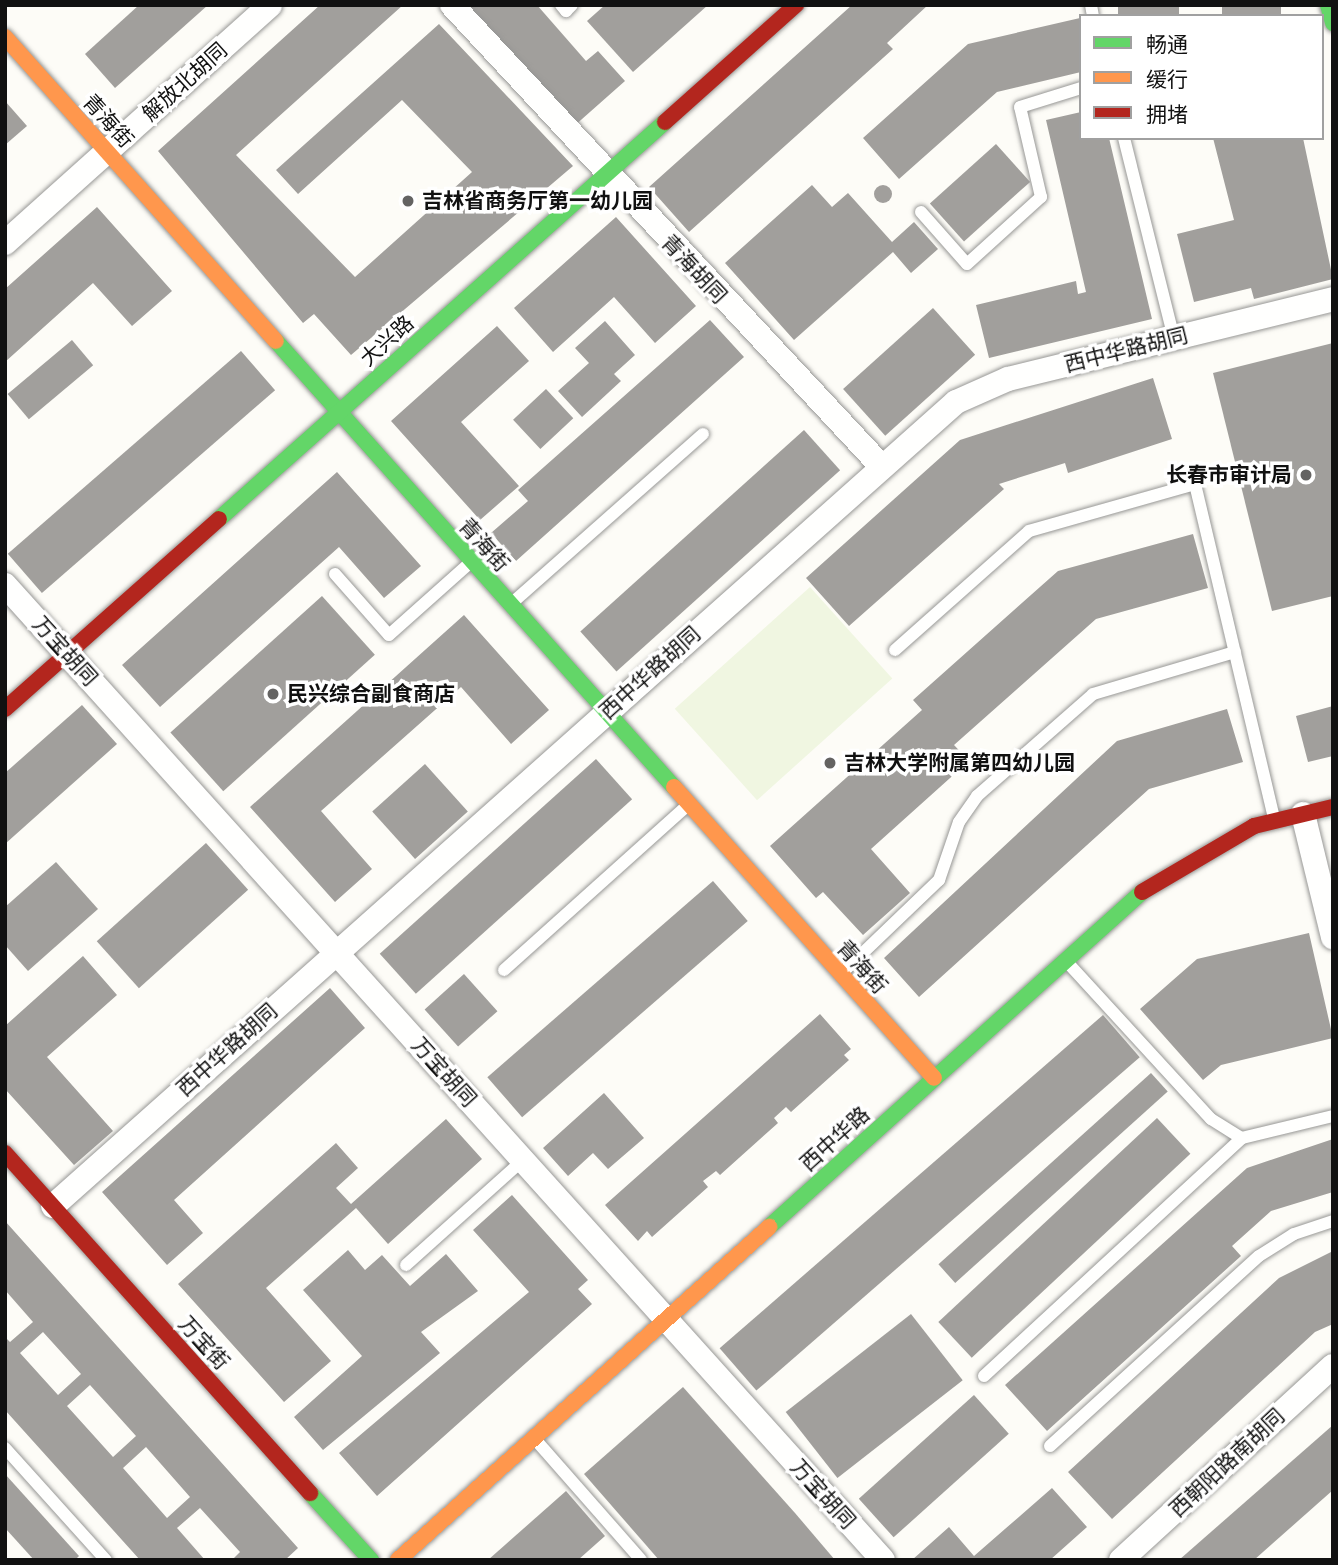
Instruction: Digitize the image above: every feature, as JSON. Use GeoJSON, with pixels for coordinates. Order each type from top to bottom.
{"type":"FeatureCollection","features":[{"type":"Feature","properties":{"kind":"street","name":"解放北胡同"},"geometry":{"type":"LineString","coordinates":[[5,243],[270,5]]}},
{"type":"Feature","properties":{"kind":"street","name":"青海胡同"},"geometry":{"type":"LineString","coordinates":[[452,5],[605,175],[882,467]]}},
{"type":"Feature","properties":{"kind":"street","name":"大兴路"},"geometry":{"type":"LineString","coordinates":[[5,709],[796,5]]}},
{"type":"Feature","properties":{"kind":"street"},"geometry":{"type":"LineString","coordinates":[[1328,5],[1333,23]]}},
{"type":"Feature","properties":{"kind":"street","name":"青海街"},"geometry":{"type":"LineString","coordinates":[[5,37],[934,1078]]}},
{"type":"Feature","properties":{"kind":"street","name":"西中华路胡同"},"geometry":{"type":"LineString","coordinates":[[53,1206],[882,467],[973,391],[1333,299]]}},
{"type":"Feature","properties":{"kind":"street","name":"万宝胡同"},"geometry":{"type":"LineString","coordinates":[[5,585],[883,1560]]}},
{"type":"Feature","properties":{"kind":"street","name":"西中华路"},"geometry":{"type":"LineString","coordinates":[[398,1560],[1172,868],[1275,821],[1333,807]]}},
{"type":"Feature","properties":{"kind":"street"},"geometry":{"type":"LineString","coordinates":[[1303,814],[1333,937]]}},
{"type":"Feature","properties":{"kind":"street","name":"万宝街"},"geometry":{"type":"LineString","coordinates":[[5,1153],[371,1560]]}},
{"type":"Feature","properties":{"kind":"street","name":"西朝阳路南胡同"},"geometry":{"type":"LineString","coordinates":[[1121,1560],[1333,1366]]}},
{"type":"Feature","properties":{"kind":"lane"},"geometry":{"type":"LineString","coordinates":[[561,5],[566,11],[572,5]]}},
{"type":"Feature","properties":{"kind":"lane"},"geometry":{"type":"LineString","coordinates":[[921,212],[967,264],[1041,197],[1020,107],[1079,89]]}},
{"type":"Feature","properties":{"kind":"lane"},"geometry":{"type":"LineString","coordinates":[[1124,140],[1174,338]]}},
{"type":"Feature","properties":{"kind":"lane"},"geometry":{"type":"LineString","coordinates":[[510,605],[703,434]]}},
{"type":"Feature","properties":{"kind":"lane"},"geometry":{"type":"LineString","coordinates":[[895,650],[1029,531],[1195,484],[1275,821]]}},
{"type":"Feature","properties":{"kind":"lane"},"geometry":{"type":"LineString","coordinates":[[335,574],[389,635],[471,562]]}},
{"type":"Feature","properties":{"kind":"lane"},"geometry":{"type":"LineString","coordinates":[[840,975],[939,880],[959,822],[977,796],[1093,694],[1235,652]]}},
{"type":"Feature","properties":{"kind":"lane"},"geometry":{"type":"LineString","coordinates":[[504,970],[688,805]]}},
{"type":"Feature","properties":{"kind":"lane"},"geometry":{"type":"LineString","coordinates":[[1066,960],[1211,1119],[1242,1138]]}},
{"type":"Feature","properties":{"kind":"lane"},"geometry":{"type":"LineString","coordinates":[[984,1376],[1242,1138],[1333,1116]]}},
{"type":"Feature","properties":{"kind":"lane"},"geometry":{"type":"LineString","coordinates":[[406,1265],[523,1160]]}},
{"type":"Feature","properties":{"kind":"lane"},"geometry":{"type":"LineString","coordinates":[[1050,1446],[1259,1256],[1294,1234],[1333,1221]]}},
{"type":"Feature","properties":{"kind":"lane"},"geometry":{"type":"LineString","coordinates":[[534,1438],[641,1560]]}},
{"type":"Feature","properties":{"kind":"lane"},"geometry":{"type":"LineString","coordinates":[[5,1448],[106,1560]]}},
{"type":"Feature","properties":{"kind":"green space"},"geometry":{"type":"Polygon","coordinates":[[[810,587],[892,678],[757,800],[675,709],[810,587]]]}},
{"type":"Feature","properties":{"kind":"building"},"geometry":{"type":"Polygon","coordinates":[[[139,5],[208,5],[115,88],[85,54],[139,5]]]}},
{"type":"Feature","properties":{"kind":"building","name":"吉林省商务厅第一幼儿园"},"geometry":{"type":"Polygon","coordinates":[[[320,5],[403,5],[236,155],[355,277],[472,172],[402,100],[298,194],[276,170],[439,24],[573,166],[351,355],[314,314],[303,323],[158,151],[320,5]]]}},
{"type":"Feature","properties":{"kind":"building"},"geometry":{"type":"Polygon","coordinates":[[[464,5],[537,5],[586,61],[598,51],[625,81],[573,127],[464,5]]]}},
{"type":"Feature","properties":{"kind":"building"},"geometry":{"type":"Polygon","coordinates":[[[605,5],[708,5],[633,72],[587,21],[605,5]]]}},
{"type":"Feature","properties":{"kind":"building"},"geometry":{"type":"Polygon","coordinates":[[[852,5],[928,5],[887,43],[893,49],[689,232],[649,187],[852,5]]]}},
{"type":"Feature","properties":{"kind":"building"},"geometry":{"type":"Polygon","coordinates":[[[1118,5],[1179,5],[1179,14],[1118,14],[1118,5]]]}},
{"type":"Feature","properties":{"kind":"building"},"geometry":{"type":"Polygon","coordinates":[[[1222,5],[1281,5],[1281,14],[1222,14],[1222,5]]]}},
{"type":"Feature","properties":{"kind":"building"},"geometry":{"type":"Polygon","coordinates":[[[1079,18],[1079,72],[997,92],[899,179],[863,138],[968,44],[1079,18]]]}},
{"type":"Feature","properties":{"kind":"building"},"geometry":{"type":"Polygon","coordinates":[[[5,101],[27,126],[5,145],[5,101]]]}},
{"type":"Feature","properties":{"kind":"building"},"geometry":{"type":"Polygon","coordinates":[[[1079,112],[1079,140],[1109,140],[1152,319],[989,358],[976,305],[1076,281],[1078,294],[1086,292],[1046,120],[1079,112]]]}},
{"type":"Feature","properties":{"kind":"building"},"geometry":{"type":"Polygon","coordinates":[[[1214,140],[1303,140],[1333,279],[1254,299],[1251,288],[1194,302],[1177,234],[1234,220],[1214,140]]]}},
{"type":"Feature","properties":{"kind":"building"},"geometry":{"type":"Polygon","coordinates":[[[996,144],[1030,182],[964,241],[930,204],[996,144]]]}},
{"type":"Feature","properties":{"kind":"building"},"geometry":{"type":"Polygon","coordinates":[[[812,185],[832,207],[848,193],[892,242],[914,222],[938,249],[911,273],[893,252],[794,340],[725,263],[812,185]]]}},
{"type":"Feature","properties":{"kind":"building"},"geometry":{"type":"Polygon","coordinates":[[[883,185],[889,188],[892,194],[889,200],[883,203],[877,200],[874,194],[877,188],[883,185]]]}},
{"type":"Feature","properties":{"kind":"building"},"geometry":{"type":"Polygon","coordinates":[[[97,207],[172,291],[132,326],[93,283],[5,362],[5,289],[97,207]]]}},
{"type":"Feature","properties":{"kind":"building"},"geometry":{"type":"Polygon","coordinates":[[[616,217],[696,306],[655,343],[614,297],[553,352],[514,308],[616,217]]]}},
{"type":"Feature","properties":{"kind":"building"},"geometry":{"type":"Polygon","coordinates":[[[933,308],[975,355],[885,436],[843,389],[933,308]]]}},
{"type":"Feature","properties":{"kind":"building"},"geometry":{"type":"Polygon","coordinates":[[[710,320],[744,357],[516,561],[491,533],[528,501],[518,490],[710,320]]]}},
{"type":"Feature","properties":{"kind":"building"},"geometry":{"type":"Polygon","coordinates":[[[605,321],[635,355],[614,374],[621,381],[582,417],[558,391],[589,363],[575,348],[605,321]]]}},
{"type":"Feature","properties":{"kind":"building"},"geometry":{"type":"Polygon","coordinates":[[[497,326],[529,361],[461,422],[519,486],[480,520],[391,421],[497,326]]]}},
{"type":"Feature","properties":{"kind":"building"},"geometry":{"type":"Polygon","coordinates":[[[72,340],[93,365],[29,419],[8,394],[72,340]]]}},
{"type":"Feature","properties":{"kind":"building"},"geometry":{"type":"Polygon","coordinates":[[[1333,343],[1333,596],[1272,611],[1213,373],[1333,343]]]}},
{"type":"Feature","properties":{"kind":"building"},"geometry":{"type":"Polygon","coordinates":[[[241,351],[275,390],[42,593],[8,554],[241,351]]]}},
{"type":"Feature","properties":{"kind":"building"},"geometry":{"type":"Polygon","coordinates":[[[1153,378],[1172,439],[1068,473],[1065,463],[999,484],[1004,489],[849,626],[806,578],[960,440],[1153,378]]]}},
{"type":"Feature","properties":{"kind":"building"},"geometry":{"type":"Polygon","coordinates":[[[546,389],[573,418],[540,449],[513,420],[546,389]]]}},
{"type":"Feature","properties":{"kind":"building"},"geometry":{"type":"Polygon","coordinates":[[[804,430],[840,470],[616,672],[580,631],[804,430]]]}},
{"type":"Feature","properties":{"kind":"building"},"geometry":{"type":"Polygon","coordinates":[[[337,472],[421,566],[384,598],[339,547],[160,707],[122,665],[337,472]]]}},
{"type":"Feature","properties":{"kind":"building"},"geometry":{"type":"Polygon","coordinates":[[[1193,534],[1208,588],[1096,619],[954,745],[969,761],[871,849],[910,893],[863,935],[823,892],[816,898],[770,846],[922,710],[913,700],[1058,571],[1193,534]]]}},
{"type":"Feature","properties":{"kind":"building","name":"民兴综合副食商店"},"geometry":{"type":"Polygon","coordinates":[[[322,596],[375,655],[223,791],[170,733],[322,596]]]}},
{"type":"Feature","properties":{"kind":"building"},"geometry":{"type":"Polygon","coordinates":[[[464,615],[549,710],[511,744],[461,687],[321,811],[372,869],[335,902],[250,807],[464,615]]]}},
{"type":"Feature","properties":{"kind":"building"},"geometry":{"type":"Polygon","coordinates":[[[82,705],[117,744],[5,844],[5,773],[82,705]]]}},
{"type":"Feature","properties":{"kind":"building"},"geometry":{"type":"Polygon","coordinates":[[[1333,706],[1333,756],[1308,762],[1296,716],[1333,706]]]}},
{"type":"Feature","properties":{"kind":"building"},"geometry":{"type":"Polygon","coordinates":[[[1227,709],[1243,762],[1149,789],[919,997],[884,958],[1117,741],[1227,709]]]}},
{"type":"Feature","properties":{"kind":"building"},"geometry":{"type":"Polygon","coordinates":[[[596,759],[632,799],[416,994],[380,954],[596,759]]]}},
{"type":"Feature","properties":{"kind":"building"},"geometry":{"type":"Polygon","coordinates":[[[425,764],[468,812],[415,859],[372,812],[425,764]]]}},
{"type":"Feature","properties":{"kind":"building"},"geometry":{"type":"Polygon","coordinates":[[[206,843],[248,890],[139,988],[97,941],[206,843]]]}},
{"type":"Feature","properties":{"kind":"building"},"geometry":{"type":"Polygon","coordinates":[[[56,862],[98,909],[28,971],[5,945],[5,907],[56,862]]]}},
{"type":"Feature","properties":{"kind":"building"},"geometry":{"type":"Polygon","coordinates":[[[713,881],[748,921],[522,1117],[487,1077],[713,881]]]}},
{"type":"Feature","properties":{"kind":"building"},"geometry":{"type":"Polygon","coordinates":[[[1309,933],[1333,1038],[1221,1065],[1203,1080],[1140,1009],[1197,959],[1309,933]]]}},
{"type":"Feature","properties":{"kind":"building"},"geometry":{"type":"Polygon","coordinates":[[[83,956],[117,995],[47,1057],[113,1131],[74,1165],[5,1089],[5,1026],[83,956]]]}},
{"type":"Feature","properties":{"kind":"building"},"geometry":{"type":"Polygon","coordinates":[[[464,974],[497,1011],[458,1047],[425,1009],[464,974]]]}},
{"type":"Feature","properties":{"kind":"building"},"geometry":{"type":"Polygon","coordinates":[[[330,988],[365,1028],[174,1200],[203,1233],[167,1265],[102,1192],[330,988]]]}},
{"type":"Feature","properties":{"kind":"building"},"geometry":{"type":"Polygon","coordinates":[[[820,1014],[851,1049],[844,1055],[849,1060],[791,1112],[786,1107],[774,1118],[778,1123],[720,1175],[716,1171],[703,1181],[708,1187],[652,1237],[647,1231],[638,1241],[605,1205],[820,1014]]]}},
{"type":"Feature","properties":{"kind":"building"},"geometry":{"type":"Polygon","coordinates":[[[1103,1015],[1140,1057],[756,1391],[720,1348],[1103,1015]]]}},
{"type":"Feature","properties":{"kind":"building"},"geometry":{"type":"Polygon","coordinates":[[[1151,1073],[1168,1092],[955,1283],[938,1264],[1151,1073]]]}},
{"type":"Feature","properties":{"kind":"building"},"geometry":{"type":"Polygon","coordinates":[[[604,1093],[644,1138],[608,1169],[593,1153],[568,1176],[543,1148],[604,1093]]]}},
{"type":"Feature","properties":{"kind":"building"},"geometry":{"type":"Polygon","coordinates":[[[1157,1118],[1190,1154],[972,1358],[938,1322],[1157,1118]]]}},
{"type":"Feature","properties":{"kind":"building"},"geometry":{"type":"Polygon","coordinates":[[[446,1119],[482,1159],[388,1244],[356,1208],[266,1288],[331,1361],[284,1402],[178,1284],[336,1143],[358,1168],[336,1188],[351,1204],[446,1119]]]}},
{"type":"Feature","properties":{"kind":"building"},"geometry":{"type":"Polygon","coordinates":[[[1333,1139],[1333,1192],[1271,1211],[1232,1246],[1241,1256],[1047,1431],[1005,1385],[1247,1168],[1333,1139]]]}},
{"type":"Feature","properties":{"kind":"building"},"geometry":{"type":"Polygon","coordinates":[[[512,1195],[588,1280],[578,1289],[592,1304],[377,1496],[339,1453],[529,1292],[473,1230],[512,1195]]]}},
{"type":"Feature","properties":{"kind":"building"},"geometry":{"type":"Polygon","coordinates":[[[5,1221],[298,1548],[285,1560],[232,1560],[240,1552],[200,1508],[177,1528],[205,1560],[140,1560],[5,1410],[5,1337],[10,1342],[33,1322],[5,1290],[5,1221]],[[43,1332],[20,1353],[58,1395],[81,1374],[43,1332]],[[90,1385],[67,1406],[113,1457],[136,1436],[90,1385]],[[146,1447],[123,1468],[167,1518],[190,1497],[146,1447]]]}},
{"type":"Feature","properties":{"kind":"building"},"geometry":{"type":"Polygon","coordinates":[[[348,1250],[365,1270],[382,1255],[410,1286],[446,1254],[478,1291],[421,1332],[440,1353],[323,1450],[294,1417],[362,1356],[303,1290],[348,1250]]]}},
{"type":"Feature","properties":{"kind":"building"},"geometry":{"type":"Polygon","coordinates":[[[1333,1251],[1333,1324],[1315,1332],[1112,1519],[1068,1472],[1279,1278],[1333,1251]]]}},
{"type":"Feature","properties":{"kind":"building"},"geometry":{"type":"Polygon","coordinates":[[[911,1314],[963,1380],[837,1478],[786,1412],[911,1314]]]}},
{"type":"Feature","properties":{"kind":"building"},"geometry":{"type":"Polygon","coordinates":[[[683,1387],[835,1560],[659,1560],[584,1474],[683,1387]]]}},
{"type":"Feature","properties":{"kind":"building"},"geometry":{"type":"Polygon","coordinates":[[[974,1395],[1009,1434],[894,1537],[859,1499],[974,1395]]]}},
{"type":"Feature","properties":{"kind":"building"},"geometry":{"type":"Polygon","coordinates":[[[1333,1425],[1333,1490],[1254,1560],[1179,1560],[1333,1425]]]}},
{"type":"Feature","properties":{"kind":"building"},"geometry":{"type":"Polygon","coordinates":[[[5,1474],[79,1556],[75,1560],[34,1560],[5,1528],[5,1474]]]}},
{"type":"Feature","properties":{"kind":"building"},"geometry":{"type":"Polygon","coordinates":[[[1052,1488],[1087,1527],[1050,1560],[912,1560],[949,1527],[974,1556],[1052,1488]]]}},
{"type":"Feature","properties":{"kind":"building"},"geometry":{"type":"Polygon","coordinates":[[[566,1491],[605,1536],[578,1560],[488,1560],[566,1491]]]}},
{"type":"Feature","properties":{"kind":"traffic: fast"},"geometry":{"type":"LineString","coordinates":[[1328,5],[1333,23]]}},
{"type":"Feature","properties":{"kind":"traffic: fast"},"geometry":{"type":"LineString","coordinates":[[219,519],[665,122]]}},
{"type":"Feature","properties":{"kind":"traffic: fast"},"geometry":{"type":"LineString","coordinates":[[276,341],[674,787]]}},
{"type":"Feature","properties":{"kind":"traffic: fast"},"geometry":{"type":"LineString","coordinates":[[769,1227],[1142,892]]}},
{"type":"Feature","properties":{"kind":"traffic: fast"},"geometry":{"type":"LineString","coordinates":[[310,1493],[371,1560]]}},
{"type":"Feature","properties":{"kind":"traffic: slow"},"geometry":{"type":"LineString","coordinates":[[5,37],[276,341]]}},
{"type":"Feature","properties":{"kind":"traffic: slow"},"geometry":{"type":"LineString","coordinates":[[674,787],[934,1078]]}},
{"type":"Feature","properties":{"kind":"traffic: slow"},"geometry":{"type":"LineString","coordinates":[[398,1560],[769,1227]]}},
{"type":"Feature","properties":{"kind":"traffic: jam"},"geometry":{"type":"LineString","coordinates":[[665,122],[796,5]]}},
{"type":"Feature","properties":{"kind":"traffic: jam"},"geometry":{"type":"LineString","coordinates":[[5,709],[219,519]]}},
{"type":"Feature","properties":{"kind":"traffic: jam"},"geometry":{"type":"LineString","coordinates":[[1142,892],[1254,826],[1333,807]]}},
{"type":"Feature","properties":{"kind":"traffic: jam"},"geometry":{"type":"LineString","coordinates":[[5,1153],[310,1493]]}},
{"type":"Feature","properties":{"kind":"place","name":"吉林省商务厅第一幼儿园"},"geometry":{"type":"Point","coordinates":[408,201]}},
{"type":"Feature","properties":{"kind":"place","name":"长春市审计局"},"geometry":{"type":"Point","coordinates":[1306,475]}},
{"type":"Feature","properties":{"kind":"place","name":"民兴综合副食商店"},"geometry":{"type":"Point","coordinates":[273,694]}},
{"type":"Feature","properties":{"kind":"place","name":"吉林大学附属第四幼儿园"},"geometry":{"type":"Point","coordinates":[830,763]}}]}
